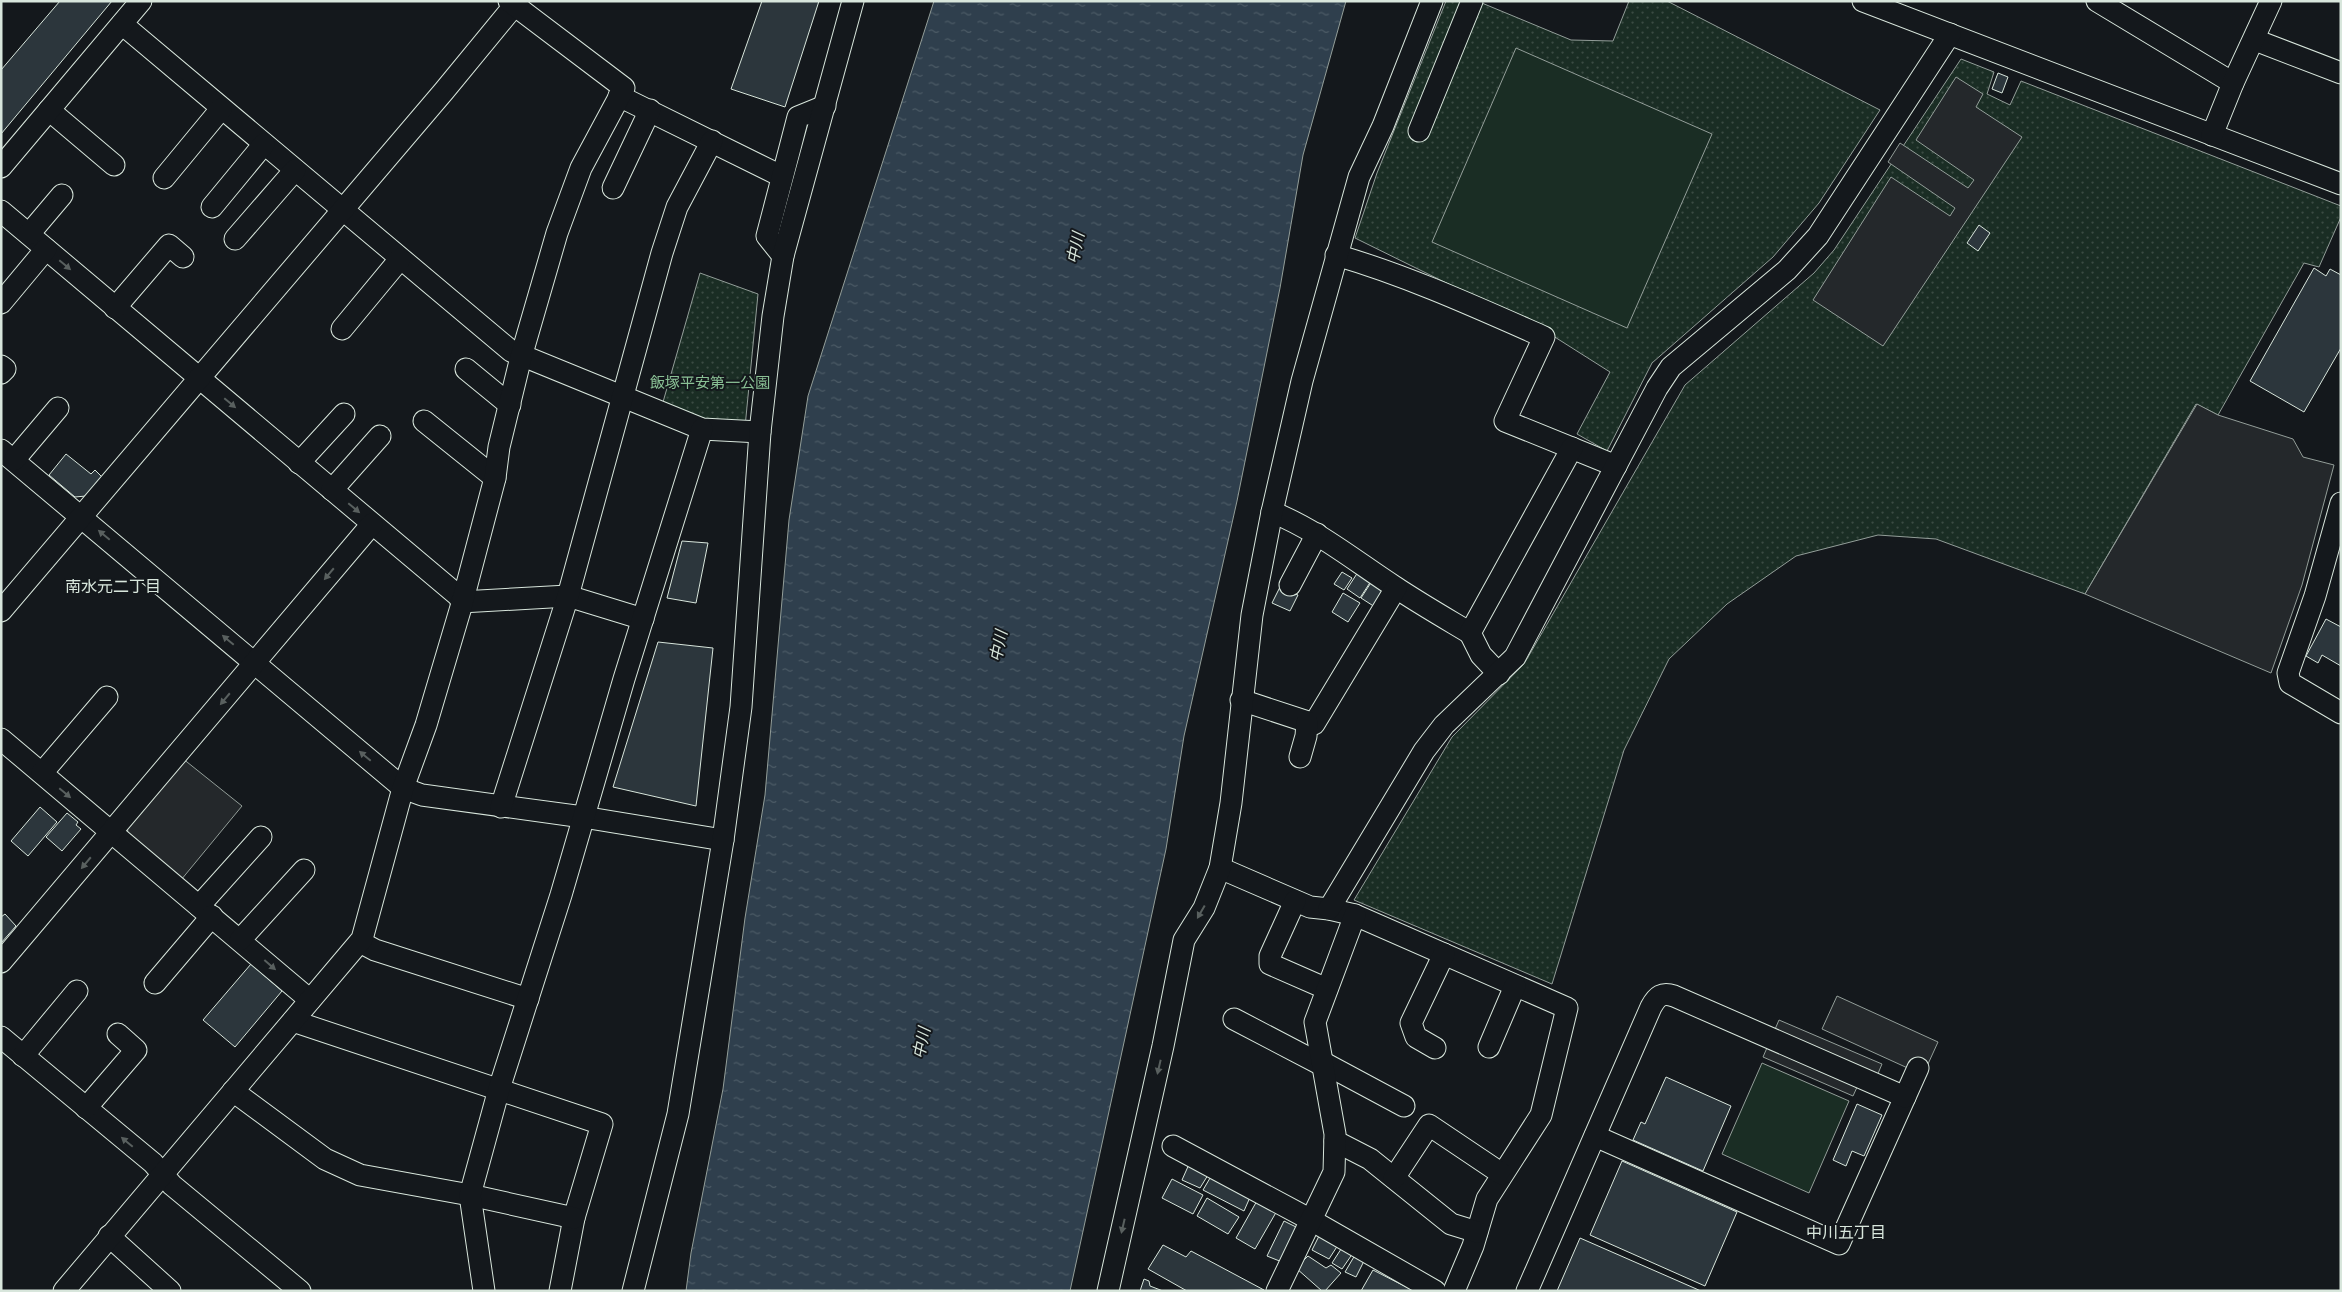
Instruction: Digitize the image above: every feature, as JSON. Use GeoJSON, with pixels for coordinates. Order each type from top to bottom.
{"type":"FeatureCollection","features":[{"type":"Feature","properties":{"kind":"street"},"geometry":{"type":"LineString","coordinates":[[1,166],[141,1]]}},
{"type":"Feature","properties":{"kind":"street"},"geometry":{"type":"LineString","coordinates":[[633,1291],[678,1114],[723,840],[740,707],[760,432],[773,316],[783,256],[853,1]]}},
{"type":"Feature","properties":{"kind":"street"},"geometry":{"type":"LineString","coordinates":[[1108,1291],[1163,1046],[1184,940],[1204,908],[1220,868],[1231,802],[1252,615],[1272,512],[1302,381],[1359,176],[1383,126],[1432,1]]}},
{"type":"Feature","properties":{"kind":"street"},"geometry":{"type":"LineString","coordinates":[[1419,131],[1472,1]]}},
{"type":"Feature","properties":{"kind":"street"},"geometry":{"type":"LineString","coordinates":[[2097,1],[2233,83]]}},
{"type":"Feature","properties":{"kind":"street"},"geometry":{"type":"LineString","coordinates":[[2212,135],[2233,83],[2255,40],[2271,1]]}},
{"type":"Feature","properties":{"kind":"street"},"geometry":{"type":"LineString","coordinates":[[1870,2],[2341,184]]}},
{"type":"Feature","properties":{"kind":"street"},"geometry":{"type":"LineString","coordinates":[[1,610],[342,210],[514,3],[622,92],[650,110],[782,176]]}},
{"type":"Feature","properties":{"kind":"street"},"geometry":{"type":"LineString","coordinates":[[122,24],[511,351],[702,429],[760,432]]}},
{"type":"Feature","properties":{"kind":"street"},"geometry":{"type":"LineString","coordinates":[[1329,909],[1424,751],[1444,725],[1516,657],[1657,388],[1672,367],[1787,270],[1818,236],[1950,34]]}},
{"type":"Feature","properties":{"kind":"street"},"geometry":{"type":"LineString","coordinates":[[2255,40],[2341,73]]}},
{"type":"Feature","properties":{"kind":"street"},"geometry":{"type":"LineString","coordinates":[[64,1291],[360,942],[403,788],[426,725],[462,601],[495,478],[499,447],[521,356],[556,234],[581,168],[622,92]]}},
{"type":"Feature","properties":{"kind":"street"},"geometry":{"type":"LineString","coordinates":[[783,256],[767,236],[798,117],[825,106]]}},
{"type":"Feature","properties":{"kind":"street"},"geometry":{"type":"LineString","coordinates":[[164,178],[221,109]]}},
{"type":"Feature","properties":{"kind":"street"},"geometry":{"type":"LineString","coordinates":[[49,110],[114,165]]}},
{"type":"Feature","properties":{"kind":"street"},"geometry":{"type":"LineString","coordinates":[[613,188],[650,110]]}},
{"type":"Feature","properties":{"kind":"street"},"geometry":{"type":"LineString","coordinates":[[501,807],[568,596],[662,253],[677,207],[712,141]]}},
{"type":"Feature","properties":{"kind":"street"},"geometry":{"type":"LineString","coordinates":[[212,207],[264,144]]}},
{"type":"Feature","properties":{"kind":"street"},"geometry":{"type":"LineString","coordinates":[[235,239],[295,170]]}},
{"type":"Feature","properties":{"kind":"street"},"geometry":{"type":"LineString","coordinates":[[29,234],[62,196]]}},
{"type":"Feature","properties":{"kind":"street"},"geometry":{"type":"LineString","coordinates":[[1,211],[462,601],[568,596],[643,619]]}},
{"type":"Feature","properties":{"kind":"street"},"geometry":{"type":"LineString","coordinates":[[115,308],[169,245],[183,257]]}},
{"type":"Feature","properties":{"kind":"street"},"geometry":{"type":"LineString","coordinates":[[1,303],[46,250]]}},
{"type":"Feature","properties":{"kind":"street"},"geometry":{"type":"LineString","coordinates":[[1336,255],[1398,276],[1544,338],[1504,421],[1616,466]]}},
{"type":"Feature","properties":{"kind":"street"},"geometry":{"type":"LineString","coordinates":[[342,329],[400,259]]}},
{"type":"Feature","properties":{"kind":"street"},"geometry":{"type":"LineString","coordinates":[[1,366],[5,369],[1,373]]}},
{"type":"Feature","properties":{"kind":"street"},"geometry":{"type":"LineString","coordinates":[[466,369],[510,405]]}},
{"type":"Feature","properties":{"kind":"street"},"geometry":{"type":"LineString","coordinates":[[58,408],[8,455],[403,788],[422,796],[583,818],[723,840]]}},
{"type":"Feature","properties":{"kind":"street"},"geometry":{"type":"LineString","coordinates":[[300,463],[344,414]]}},
{"type":"Feature","properties":{"kind":"street"},"geometry":{"type":"LineString","coordinates":[[424,422],[495,478]]}},
{"type":"Feature","properties":{"kind":"street"},"geometry":{"type":"LineString","coordinates":[[484,1291],[470,1195],[499,1089],[702,429]]}},
{"type":"Feature","properties":{"kind":"street"},"geometry":{"type":"LineString","coordinates":[[332,490],[380,436]]}},
{"type":"Feature","properties":{"kind":"street"},"geometry":{"type":"LineString","coordinates":[[1470,633],[1572,448]]}},
{"type":"Feature","properties":{"kind":"street"},"geometry":{"type":"LineString","coordinates":[[2341,504],[2315,596],[2288,673],[2290,684],[2341,713]]}},
{"type":"Feature","properties":{"kind":"street"},"geometry":{"type":"LineString","coordinates":[[1272,512],[1293,520],[1317,534],[1396,588],[1470,633],[1481,655],[1499,674]]}},
{"type":"Feature","properties":{"kind":"street"},"geometry":{"type":"LineString","coordinates":[[1,962],[372,524]]}},
{"type":"Feature","properties":{"kind":"street"},"geometry":{"type":"LineString","coordinates":[[1290,585],[1317,534]]}},
{"type":"Feature","properties":{"kind":"street"},"geometry":{"type":"LineString","coordinates":[[1241,700],[1314,724],[1396,588]]}},
{"type":"Feature","properties":{"kind":"street"},"geometry":{"type":"LineString","coordinates":[[42,774],[108,697]]}},
{"type":"Feature","properties":{"kind":"street"},"geometry":{"type":"LineString","coordinates":[[1300,757],[1306,736],[1307,722]]}},
{"type":"Feature","properties":{"kind":"street"},"geometry":{"type":"LineString","coordinates":[[1,739],[310,1000]]}},
{"type":"Feature","properties":{"kind":"street"},"geometry":{"type":"LineString","coordinates":[[155,983],[205,911],[261,838]]}},
{"type":"Feature","properties":{"kind":"street"},"geometry":{"type":"LineString","coordinates":[[1220,868],[1310,907],[1355,915],[1567,1008],[1541,1115],[1487,1199],[1473,1246],[1454,1291]]}},
{"type":"Feature","properties":{"kind":"street"},"geometry":{"type":"LineString","coordinates":[[240,940],[304,870]]}},
{"type":"Feature","properties":{"kind":"street"},"geometry":{"type":"LineString","coordinates":[[1295,901],[1270,956],[1270,964],[1327,989]]}},
{"type":"Feature","properties":{"kind":"street"},"geometry":{"type":"LineString","coordinates":[[1277,1291],[1334,1172],[1336,1141],[1314,1022],[1355,915]]}},
{"type":"Feature","properties":{"kind":"street"},"geometry":{"type":"LineString","coordinates":[[360,942],[375,950],[528,999]]}},
{"type":"Feature","properties":{"kind":"street"},"geometry":{"type":"LineString","coordinates":[[1435,1048],[1416,1037],[1411,1024],[1444,954]]}},
{"type":"Feature","properties":{"kind":"street"},"geometry":{"type":"LineString","coordinates":[[1489,1047],[1516,986]]}},
{"type":"Feature","properties":{"kind":"street"},"geometry":{"type":"LineString","coordinates":[[23,1056],[77,991]]}},
{"type":"Feature","properties":{"kind":"street"},"geometry":{"type":"LineString","coordinates":[[1527,1291],[1651,1007],[1655,1000],[1666,993],[1905,1097]]}},
{"type":"Feature","properties":{"kind":"street"},"geometry":{"type":"LineString","coordinates":[[1234,1019],[1404,1106]]}},
{"type":"Feature","properties":{"kind":"street"},"geometry":{"type":"LineString","coordinates":[[294,1021],[602,1124],[574,1218],[560,1291]]}},
{"type":"Feature","properties":{"kind":"street"},"geometry":{"type":"LineString","coordinates":[[86,1108],[136,1050],[118,1034]]}},
{"type":"Feature","properties":{"kind":"street"},"geometry":{"type":"LineString","coordinates":[[1,1037],[163,1174],[172,1185],[300,1291]]}},
{"type":"Feature","properties":{"kind":"street"},"geometry":{"type":"LineString","coordinates":[[1595,1136],[1839,1244],[1918,1068]]}},
{"type":"Feature","properties":{"kind":"street"},"geometry":{"type":"LineString","coordinates":[[233,1091],[336,1165],[360,1175],[470,1195],[574,1218]]}},
{"type":"Feature","properties":{"kind":"street"},"geometry":{"type":"LineString","coordinates":[[1394,1178],[1429,1125],[1502,1174]]}},
{"type":"Feature","properties":{"kind":"street"},"geometry":{"type":"LineString","coordinates":[[1336,1141],[1370,1159],[1451,1224],[1477,1232]]}},
{"type":"Feature","properties":{"kind":"street"},"geometry":{"type":"LineString","coordinates":[[1173,1146],[1311,1220],[1435,1291]]}},
{"type":"Feature","properties":{"kind":"street"},"geometry":{"type":"LineString","coordinates":[[109,1236],[170,1291]]}},
{"type":"Feature","properties":{"kind":"green space"},"geometry":{"type":"Polygon","coordinates":[[[1446,1],[1477,1],[1571,40],[1613,41],[1629,1],[1667,1],[1880,110],[1819,203],[1773,257],[1652,363],[1607,451],[1577,434],[1610,372],[1550,334],[1355,238],[1377,173],[1446,1]]]}},
{"type":"Feature","properties":{"kind":"green space"},"geometry":{"type":"Polygon","coordinates":[[[1516,48],[1712,134],[1627,328],[1432,242],[1516,48]]]}},
{"type":"Feature","properties":{"kind":"green space"},"geometry":{"type":"Polygon","coordinates":[[[1961,59],[1994,72],[1987,94],[2010,105],[2021,81],[2341,206],[2341,217],[2319,267],[2304,263],[2218,415],[2196,404],[2085,594],[1936,539],[1878,535],[1796,556],[1727,604],[1669,659],[1624,750],[1552,984],[1354,900],[1452,737],[1524,664],[1685,385],[1814,273],[1834,250],[1961,59]]]}},
{"type":"Feature","properties":{"kind":"green space","name":"飯塚平安第一公園"},"geometry":{"type":"Polygon","coordinates":[[[700,273],[758,294],[745,427],[704,425],[661,409],[700,273]]]}},
{"type":"Feature","properties":{"kind":"green space"},"geometry":{"type":"Polygon","coordinates":[[[1762,1063],[1849,1101],[1809,1193],[1722,1154],[1762,1063]]]}},
{"type":"Feature","properties":{"kind":"shaded area"},"geometry":{"type":"Polygon","coordinates":[[[1956,77],[1983,94],[1976,107],[2022,137],[1883,346],[1813,300],[1891,177],[1950,216],[1955,208],[1888,162],[1900,143],[1968,188],[1974,180],[1916,140],[1956,77]]]}},
{"type":"Feature","properties":{"kind":"shaded area"},"geometry":{"type":"Polygon","coordinates":[[[2197,404],[2218,415],[2293,439],[2303,457],[2334,465],[2302,585],[2271,673],[2085,594],[2197,404]]]}},
{"type":"Feature","properties":{"kind":"shaded area"},"geometry":{"type":"Polygon","coordinates":[[[182,758],[242,806],[181,880],[128,834],[127,823],[182,758]]]}},
{"type":"Feature","properties":{"kind":"shaded area"},"geometry":{"type":"Polygon","coordinates":[[[1837,996],[1938,1042],[1923,1075],[1822,1029],[1837,996]]]}},
{"type":"Feature","properties":{"kind":"shaded area"},"geometry":{"type":"Polygon","coordinates":[[[1779,1020],[1882,1064],[1871,1090],[1858,1085],[1853,1096],[1763,1057],[1779,1020]]]}},
{"type":"Feature","properties":{"kind":"water","name":"中川"},"geometry":{"type":"Polygon","coordinates":[[[934,1],[1346,1],[1303,155],[1280,288],[1237,501],[1184,736],[1166,849],[1070,1291],[686,1291],[691,1253],[723,1089],[745,918],[765,795],[789,520],[808,396],[934,1]]]}},
{"type":"Feature","properties":{"kind":"building"},"geometry":{"type":"Polygon","coordinates":[[[60,1],[112,1],[1,134],[1,70],[60,1]]]}},
{"type":"Feature","properties":{"kind":"building"},"geometry":{"type":"Polygon","coordinates":[[[762,1],[819,1],[785,107],[731,89],[762,1]]]}},
{"type":"Feature","properties":{"kind":"building"},"geometry":{"type":"Polygon","coordinates":[[[1998,73],[2008,77],[2002,93],[1992,89],[1998,73]]]}},
{"type":"Feature","properties":{"kind":"building"},"geometry":{"type":"Polygon","coordinates":[[[1979,225],[1990,233],[1978,251],[1967,243],[1979,225]]]}},
{"type":"Feature","properties":{"kind":"building"},"geometry":{"type":"Polygon","coordinates":[[[2314,268],[2326,276],[2330,269],[2341,275],[2341,348],[2304,412],[2250,381],[2314,268]]]}},
{"type":"Feature","properties":{"kind":"building"},"geometry":{"type":"Polygon","coordinates":[[[66,454],[91,474],[95,470],[102,477],[86,496],[75,497],[49,475],[66,454]]]}},
{"type":"Feature","properties":{"kind":"building"},"geometry":{"type":"Polygon","coordinates":[[[682,541],[708,543],[696,603],[667,598],[682,541]]]}},
{"type":"Feature","properties":{"kind":"building"},"geometry":{"type":"Polygon","coordinates":[[[1342,572],[1352,578],[1344,590],[1334,584],[1342,572]]]}},
{"type":"Feature","properties":{"kind":"building"},"geometry":{"type":"Polygon","coordinates":[[[1358,572],[1371,581],[1360,598],[1347,589],[1358,572]]]}},
{"type":"Feature","properties":{"kind":"building"},"geometry":{"type":"Polygon","coordinates":[[[1372,581],[1385,590],[1375,607],[1361,598],[1372,581]]]}},
{"type":"Feature","properties":{"kind":"building"},"geometry":{"type":"Polygon","coordinates":[[[1280,587],[1298,595],[1290,611],[1272,603],[1280,587]]]}},
{"type":"Feature","properties":{"kind":"building"},"geometry":{"type":"Polygon","coordinates":[[[1343,593],[1360,603],[1348,622],[1332,612],[1343,593]]]}},
{"type":"Feature","properties":{"kind":"building"},"geometry":{"type":"Polygon","coordinates":[[[2326,619],[2341,627],[2341,666],[2322,655],[2318,663],[2306,656],[2326,619]]]}},
{"type":"Feature","properties":{"kind":"building"},"geometry":{"type":"Polygon","coordinates":[[[658,642],[713,648],[696,806],[613,787],[658,642]]]}},
{"type":"Feature","properties":{"kind":"building"},"geometry":{"type":"Polygon","coordinates":[[[40,807],[57,822],[28,856],[11,841],[40,807]]]}},
{"type":"Feature","properties":{"kind":"building"},"geometry":{"type":"Polygon","coordinates":[[[67,813],[78,822],[76,825],[81,829],[62,851],[46,837],[67,813]]]}},
{"type":"Feature","properties":{"kind":"building"},"geometry":{"type":"Polygon","coordinates":[[[5,914],[16,926],[1,943],[1,917],[5,914]]]}},
{"type":"Feature","properties":{"kind":"building"},"geometry":{"type":"Polygon","coordinates":[[[251,964],[282,991],[235,1047],[203,1020],[251,964]]]}},
{"type":"Feature","properties":{"kind":"building"},"geometry":{"type":"Polygon","coordinates":[[[1666,1077],[1731,1106],[1703,1171],[1633,1140],[1641,1122],[1645,1124],[1666,1077]]]}},
{"type":"Feature","properties":{"kind":"building"},"geometry":{"type":"Polygon","coordinates":[[[1857,1104],[1882,1115],[1864,1156],[1852,1151],[1846,1166],[1833,1160],[1857,1104]]]}},
{"type":"Feature","properties":{"kind":"building"},"geometry":{"type":"Polygon","coordinates":[[[1622,1161],[1737,1212],[1705,1286],[1590,1235],[1622,1161]]]}},
{"type":"Feature","properties":{"kind":"building"},"geometry":{"type":"Polygon","coordinates":[[[1190,1162],[1208,1175],[1200,1188],[1182,1180],[1190,1162]]]}},
{"type":"Feature","properties":{"kind":"building"},"geometry":{"type":"Polygon","coordinates":[[[1213,1173],[1251,1195],[1244,1211],[1203,1190],[1213,1173]]]}},
{"type":"Feature","properties":{"kind":"building"},"geometry":{"type":"Polygon","coordinates":[[[1172,1179],[1203,1195],[1193,1214],[1162,1198],[1172,1179]]]}},
{"type":"Feature","properties":{"kind":"building"},"geometry":{"type":"Polygon","coordinates":[[[1207,1198],[1239,1217],[1228,1234],[1197,1216],[1207,1198]]]}},
{"type":"Feature","properties":{"kind":"building"},"geometry":{"type":"Polygon","coordinates":[[[1258,1199],[1278,1209],[1255,1249],[1236,1238],[1258,1199]]]}},
{"type":"Feature","properties":{"kind":"building"},"geometry":{"type":"Polygon","coordinates":[[[1284,1221],[1298,1228],[1282,1262],[1267,1256],[1284,1221]]]}},
{"type":"Feature","properties":{"kind":"building"},"geometry":{"type":"Polygon","coordinates":[[[1320,1234],[1338,1245],[1329,1259],[1312,1250],[1320,1234]]]}},
{"type":"Feature","properties":{"kind":"building"},"geometry":{"type":"Polygon","coordinates":[[[1580,1238],[1701,1291],[1557,1291],[1580,1238]]]}},
{"type":"Feature","properties":{"kind":"building"},"geometry":{"type":"Polygon","coordinates":[[[1163,1245],[1186,1257],[1191,1251],[1264,1290],[1187,1291],[1148,1269],[1163,1245]]]}},
{"type":"Feature","properties":{"kind":"building"},"geometry":{"type":"Polygon","coordinates":[[[1343,1246],[1353,1253],[1342,1269],[1332,1263],[1343,1246]]]}},
{"type":"Feature","properties":{"kind":"building"},"geometry":{"type":"Polygon","coordinates":[[[1355,1255],[1365,1259],[1356,1277],[1345,1272],[1355,1255]]]}},
{"type":"Feature","properties":{"kind":"building"},"geometry":{"type":"Polygon","coordinates":[[[1308,1256],[1326,1268],[1331,1265],[1341,1273],[1325,1291],[1322,1291],[1296,1268],[1308,1256]]]}},
{"type":"Feature","properties":{"kind":"building"},"geometry":{"type":"Polygon","coordinates":[[[1373,1270],[1414,1291],[1361,1291],[1373,1270]]]}},
{"type":"Feature","properties":{"kind":"building"},"geometry":{"type":"Polygon","coordinates":[[[1144,1279],[1149,1281],[1150,1286],[1163,1291],[1140,1291],[1144,1279]]]}},
{"type":"Feature","properties":{"kind":"district","name":"南水元二丁目"},"geometry":{"type":"Point","coordinates":[113,586]}},
{"type":"Feature","properties":{"kind":"district","name":"中川五丁目"},"geometry":{"type":"Point","coordinates":[1846,1232]}}]}
